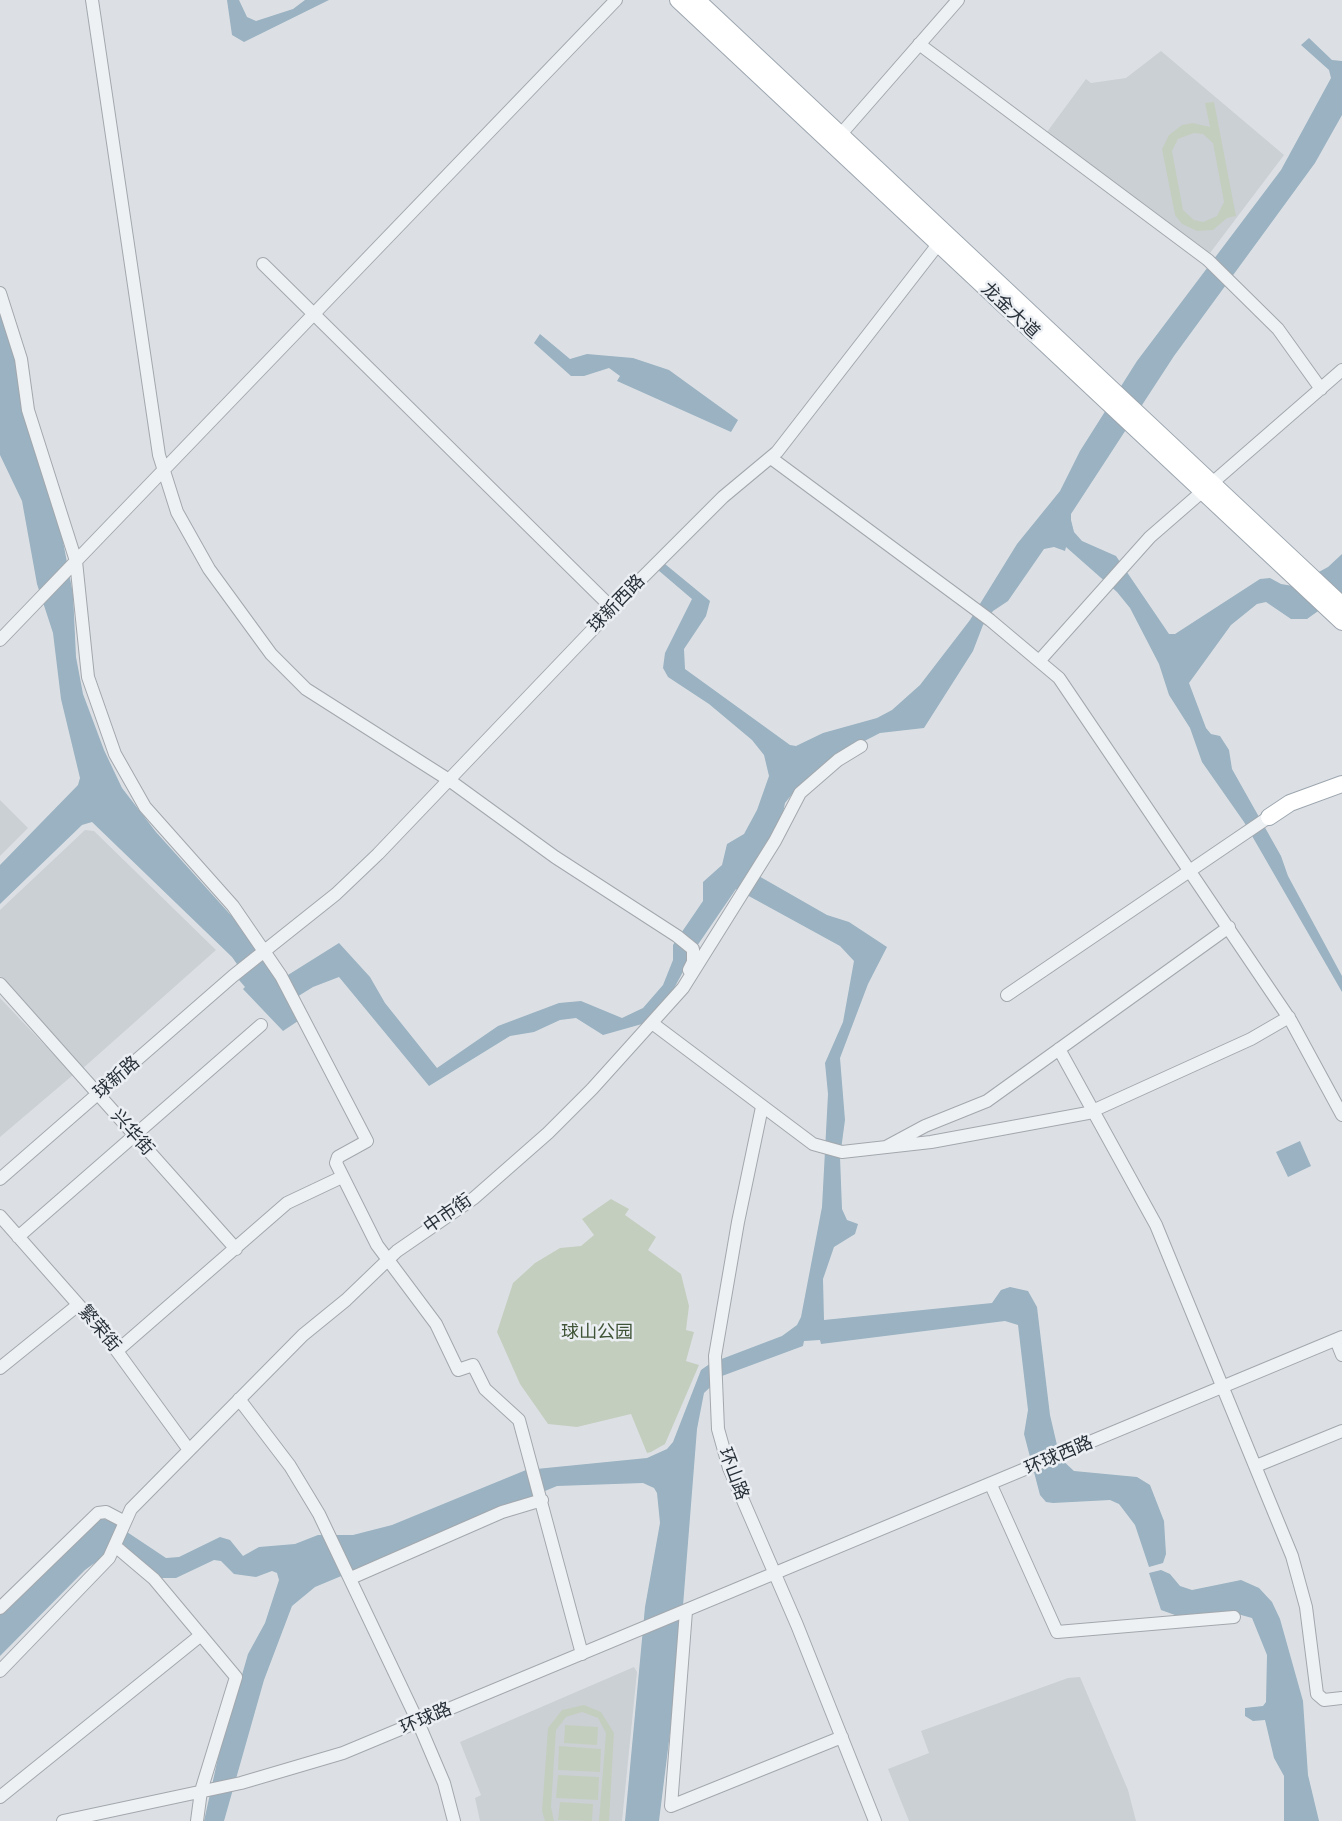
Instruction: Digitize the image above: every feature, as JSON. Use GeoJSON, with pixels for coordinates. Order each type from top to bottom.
{"type":"FeatureCollection","features":[{"type":"Feature","properties":{"kind":"main road","name":"龙金大道"},"geometry":{"type":"LineString","coordinates":[[678,0],[942,239],[1339,611]]}},
{"type":"Feature","properties":{"kind":"main road","name":"龙金大道"},"geometry":{"type":"LineString","coordinates":[[697,0],[841,134],[942,239]]}},
{"type":"Feature","properties":{"kind":"main road"},"geometry":{"type":"LineString","coordinates":[[1269,817],[1290,803],[1342,784]]}},
{"type":"Feature","properties":{"kind":"street"},"geometry":{"type":"LineString","coordinates":[[92,0],[130,267],[163,471],[181,519],[209,569],[282,666],[335,710],[449,780],[555,857],[694,949],[693,962],[671,1000]]}},
{"type":"Feature","properties":{"kind":"street"},"geometry":{"type":"LineString","coordinates":[[0,640],[615,0]]}},
{"type":"Feature","properties":{"kind":"street"},"geometry":{"type":"LineString","coordinates":[[841,134],[958,0]]}},
{"type":"Feature","properties":{"kind":"street"},"geometry":{"type":"LineString","coordinates":[[919,44],[1208,260],[1278,329],[1321,389]]}},
{"type":"Feature","properties":{"kind":"street","name":"球新西路"},"geometry":{"type":"LineString","coordinates":[[264,951],[358,874],[612,608],[723,497],[771,458],[942,239]]}},
{"type":"Feature","properties":{"kind":"street"},"geometry":{"type":"LineString","coordinates":[[263,264],[612,608]]}},
{"type":"Feature","properties":{"kind":"street"},"geometry":{"type":"LineString","coordinates":[[0,293],[21,359],[30,417],[73,565],[90,687],[121,768],[145,807],[233,906],[281,975],[367,1141],[338,1157],[335,1163],[370,1233],[436,1324],[458,1370],[473,1365],[485,1390],[515,1414],[524,1431],[582,1654]]}},
{"type":"Feature","properties":{"kind":"street"},"geometry":{"type":"LineString","coordinates":[[1040,660],[1126,563],[1206,486],[1342,370]]}},
{"type":"Feature","properties":{"kind":"street"},"geometry":{"type":"LineString","coordinates":[[771,458],[990,620],[1040,660],[1076,701],[1289,1017],[1342,1115]]}},
{"type":"Feature","properties":{"kind":"street"},"geometry":{"type":"LineString","coordinates":[[671,1000],[683,988],[755,874],[800,793],[838,760],[861,746]]}},
{"type":"Feature","properties":{"kind":"street"},"geometry":{"type":"LineString","coordinates":[[1007,995],[1269,817]]}},
{"type":"Feature","properties":{"kind":"street"},"geometry":{"type":"LineString","coordinates":[[881,1150],[925,1126],[981,1105],[1229,928]]}},
{"type":"Feature","properties":{"kind":"street","name":"球新路"},"geometry":{"type":"LineString","coordinates":[[0,1179],[264,951]]}},
{"type":"Feature","properties":{"kind":"street","name":"兴华街"},"geometry":{"type":"LineString","coordinates":[[0,985],[236,1249]]}},
{"type":"Feature","properties":{"kind":"street","name":"中市街"},"geometry":{"type":"LineString","coordinates":[[0,1671],[96,1573],[115,1545],[131,1509],[303,1335],[346,1300],[388,1259],[474,1198],[529,1151],[583,1098],[671,1000]]}},
{"type":"Feature","properties":{"kind":"street"},"geometry":{"type":"LineString","coordinates":[[652,1023],[762,1107],[824,1149],[842,1152],[881,1150],[1094,1111],[1251,1039],[1289,1017]]}},
{"type":"Feature","properties":{"kind":"street"},"geometry":{"type":"LineString","coordinates":[[18,1237],[261,1025]]}},
{"type":"Feature","properties":{"kind":"street"},"geometry":{"type":"LineString","coordinates":[[1059,1049],[1156,1225],[1256,1466],[1301,1582],[1317,1694],[1324,1700],[1342,1698]]}},
{"type":"Feature","properties":{"kind":"street","name":"环山路"},"geometry":{"type":"LineString","coordinates":[[762,1107],[737,1222],[715,1356],[718,1429],[724,1454],[876,1821]]}},
{"type":"Feature","properties":{"kind":"street"},"geometry":{"type":"LineString","coordinates":[[118,1350],[287,1203],[342,1177]]}},
{"type":"Feature","properties":{"kind":"street","name":"繁荣街"},"geometry":{"type":"LineString","coordinates":[[0,1216],[118,1350],[189,1450]]}},
{"type":"Feature","properties":{"kind":"street"},"geometry":{"type":"LineString","coordinates":[[0,1368],[78,1304]]}},
{"type":"Feature","properties":{"kind":"street"},"geometry":{"type":"LineString","coordinates":[[1339,1338],[1342,1355]]}},
{"type":"Feature","properties":{"kind":"street","name":"环球西路"},"geometry":{"type":"LineString","coordinates":[[775,1574],[1339,1338]]}},
{"type":"Feature","properties":{"kind":"street"},"geometry":{"type":"LineString","coordinates":[[239,1399],[290,1466],[326,1528],[418,1722],[444,1783],[454,1821]]}},
{"type":"Feature","properties":{"kind":"street"},"geometry":{"type":"LineString","coordinates":[[1256,1466],[1342,1431]]}},
{"type":"Feature","properties":{"kind":"street"},"geometry":{"type":"LineString","coordinates":[[991,1485],[1058,1632],[1234,1617]]}},
{"type":"Feature","properties":{"kind":"street"},"geometry":{"type":"LineString","coordinates":[[350,1577],[541,1498]]}},
{"type":"Feature","properties":{"kind":"street"},"geometry":{"type":"LineString","coordinates":[[0,1608],[98,1513],[106,1512],[124,1524]]}},
{"type":"Feature","properties":{"kind":"street"},"geometry":{"type":"LineString","coordinates":[[115,1545],[154,1579],[236,1677],[203,1790],[197,1821]]}},
{"type":"Feature","properties":{"kind":"street","name":"环球路"},"geometry":{"type":"LineString","coordinates":[[63,1821],[241,1783],[333,1757],[775,1574]]}},
{"type":"Feature","properties":{"kind":"street"},"geometry":{"type":"LineString","coordinates":[[685,1612],[671,1806],[842,1737]]}},
{"type":"Feature","properties":{"kind":"street"},"geometry":{"type":"LineString","coordinates":[[0,1797],[201,1635]]}},
{"type":"Feature","properties":{"kind":"shaded area"},"geometry":{"type":"Polygon","coordinates":[[[1161,51],[1284,155],[1210,253],[1047,132],[1086,79],[1091,83],[1126,78],[1161,51]]]}},
{"type":"Feature","properties":{"kind":"shaded area"},"geometry":{"type":"Polygon","coordinates":[[[0,800],[28,828],[0,856],[0,800]]]}},
{"type":"Feature","properties":{"kind":"shaded area"},"geometry":{"type":"Polygon","coordinates":[[[85,830],[94,831],[216,950],[81,1070],[0,976],[0,910],[85,830]]]}},
{"type":"Feature","properties":{"kind":"shaded area"},"geometry":{"type":"Polygon","coordinates":[[[0,998],[73,1075],[0,1137],[0,998]]]}},
{"type":"Feature","properties":{"kind":"shaded area"},"geometry":{"type":"Polygon","coordinates":[[[634,1667],[637,1672],[622,1821],[480,1821],[475,1798],[481,1795],[460,1742],[634,1667]]]}},
{"type":"Feature","properties":{"kind":"shaded area"},"geometry":{"type":"Polygon","coordinates":[[[1080,1677],[1128,1790],[1136,1821],[909,1821],[888,1769],[929,1753],[921,1731],[1068,1678],[1080,1677]]]}},
{"type":"Feature","properties":{"kind":"green space"},"geometry":{"type":"Polygon","coordinates":[[[1214,102],[1236,216],[1227,218],[1213,230],[1197,231],[1182,224],[1175,215],[1162,149],[1169,135],[1182,125],[1193,123],[1210,127],[1205,103],[1214,102]],[[1194,133],[1178,139],[1172,151],[1183,210],[1194,220],[1203,222],[1217,216],[1224,202],[1213,143],[1203,134],[1194,133]]]}},
{"type":"Feature","properties":{"kind":"green space","name":"球山公园"},"geometry":{"type":"Polygon","coordinates":[[[611,1199],[629,1209],[625,1215],[656,1237],[648,1250],[681,1274],[689,1306],[686,1330],[694,1332],[686,1361],[699,1365],[665,1444],[647,1453],[631,1414],[577,1427],[548,1424],[520,1384],[497,1332],[513,1283],[535,1263],[560,1248],[581,1246],[594,1235],[582,1219],[611,1199]]]}},
{"type":"Feature","properties":{"kind":"green space"},"geometry":{"type":"Polygon","coordinates":[[[584,1705],[601,1712],[614,1733],[609,1821],[599,1821],[606,1733],[598,1718],[582,1712],[566,1717],[556,1730],[551,1807],[554,1821],[545,1821],[542,1811],[548,1728],[562,1710],[584,1705]]]}},
{"type":"Feature","properties":{"kind":"green space"},"geometry":{"type":"Polygon","coordinates":[[[565,1725],[598,1727],[597,1745],[564,1743],[565,1725]]]}},
{"type":"Feature","properties":{"kind":"green space"},"geometry":{"type":"Polygon","coordinates":[[[559,1746],[601,1749],[600,1772],[558,1770],[559,1746]]]}},
{"type":"Feature","properties":{"kind":"green space"},"geometry":{"type":"Polygon","coordinates":[[[558,1775],[599,1777],[598,1800],[556,1798],[558,1775]]]}},
{"type":"Feature","properties":{"kind":"green space"},"geometry":{"type":"Polygon","coordinates":[[[560,1802],[593,1804],[592,1821],[558,1820],[560,1802]]]}},
{"type":"Feature","properties":{"kind":"water"},"geometry":{"type":"Polygon","coordinates":[[[227,0],[239,0],[247,17],[256,21],[293,9],[305,0],[329,0],[244,42],[232,35],[227,0]]]}},
{"type":"Feature","properties":{"kind":"water"},"geometry":{"type":"Polygon","coordinates":[[[1309,38],[1332,60],[1342,61],[1342,115],[1315,163],[1174,356],[1071,514],[1071,520],[1074,532],[1082,541],[1116,556],[1169,634],[1175,634],[1260,579],[1270,578],[1293,586],[1328,567],[1342,554],[1342,594],[1307,619],[1291,619],[1266,602],[1257,604],[1231,625],[1189,683],[1206,728],[1211,734],[1220,736],[1229,750],[1232,769],[1281,856],[1288,876],[1342,976],[1342,992],[1244,822],[1202,762],[1190,728],[1169,695],[1159,664],[1130,608],[1117,592],[1066,547],[1065,551],[1054,547],[1044,549],[1008,601],[993,611],[983,625],[973,651],[924,728],[880,733],[839,754],[797,788],[785,803],[782,819],[750,871],[827,915],[849,922],[887,947],[868,984],[840,1058],[845,1120],[840,1157],[842,1209],[847,1220],[858,1224],[855,1234],[834,1247],[823,1279],[824,1320],[992,1303],[1001,1290],[1010,1287],[1028,1291],[1037,1307],[1050,1415],[1060,1458],[1074,1471],[1137,1477],[1150,1485],[1164,1521],[1166,1554],[1163,1563],[1149,1567],[1135,1525],[1119,1504],[1110,1500],[1053,1503],[1046,1502],[1040,1495],[1024,1434],[1028,1410],[1018,1325],[1005,1321],[821,1344],[820,1340],[804,1341],[803,1346],[722,1376],[704,1393],[697,1429],[678,1669],[659,1821],[625,1821],[645,1607],[660,1523],[657,1493],[654,1488],[643,1483],[557,1486],[315,1587],[292,1606],[264,1680],[224,1821],[204,1821],[218,1758],[248,1654],[265,1623],[279,1580],[277,1573],[272,1571],[256,1577],[234,1574],[221,1561],[214,1560],[176,1578],[158,1578],[122,1543],[85,1570],[0,1656],[0,1614],[97,1518],[109,1520],[166,1558],[179,1557],[220,1537],[230,1540],[243,1556],[259,1547],[295,1544],[318,1535],[353,1535],[392,1525],[526,1470],[647,1458],[667,1449],[673,1442],[701,1370],[711,1363],[782,1336],[797,1325],[801,1317],[822,1207],[828,1094],[825,1063],[843,1022],[854,961],[840,946],[736,889],[697,946],[672,992],[642,1024],[603,1035],[576,1018],[560,1020],[534,1032],[510,1036],[429,1086],[339,977],[313,987],[292,1000],[298,1021],[283,1031],[243,989],[245,987],[239,980],[244,974],[232,957],[92,822],[82,825],[0,904],[0,865],[78,785],[80,778],[61,699],[53,633],[37,584],[22,501],[0,455],[0,304],[58,515],[73,594],[76,657],[83,694],[122,788],[156,832],[255,942],[280,980],[339,943],[370,977],[385,1003],[437,1068],[498,1026],[559,1003],[581,1001],[622,1018],[643,1008],[663,985],[673,960],[673,945],[703,901],[703,882],[722,865],[727,844],[744,834],[757,810],[769,776],[764,755],[752,740],[709,704],[668,677],[663,668],[665,653],[692,599],[658,570],[665,564],[710,601],[706,616],[684,649],[685,669],[790,745],[796,746],[823,733],[877,718],[892,710],[920,685],[970,620],[1017,544],[1060,491],[1080,451],[1137,361],[1281,170],[1331,78],[1329,70],[1301,45],[1309,38]]]}},
{"type":"Feature","properties":{"kind":"water"},"geometry":{"type":"Polygon","coordinates":[[[540,334],[570,359],[587,354],[633,358],[669,370],[738,420],[731,432],[617,381],[620,376],[609,368],[584,376],[571,376],[534,343],[540,334]]]}},
{"type":"Feature","properties":{"kind":"water"},"geometry":{"type":"Polygon","coordinates":[[[1300,1141],[1311,1166],[1288,1177],[1276,1152],[1300,1141]]]}},
{"type":"Feature","properties":{"kind":"water"},"geometry":{"type":"Polygon","coordinates":[[[1161,1570],[1170,1574],[1180,1586],[1192,1590],[1241,1580],[1259,1588],[1272,1602],[1280,1619],[1303,1701],[1308,1775],[1319,1821],[1284,1821],[1284,1776],[1274,1758],[1265,1720],[1253,1721],[1245,1716],[1245,1708],[1263,1706],[1266,1702],[1267,1655],[1252,1618],[1234,1613],[1186,1619],[1161,1610],[1149,1573],[1161,1570]]]}}]}
